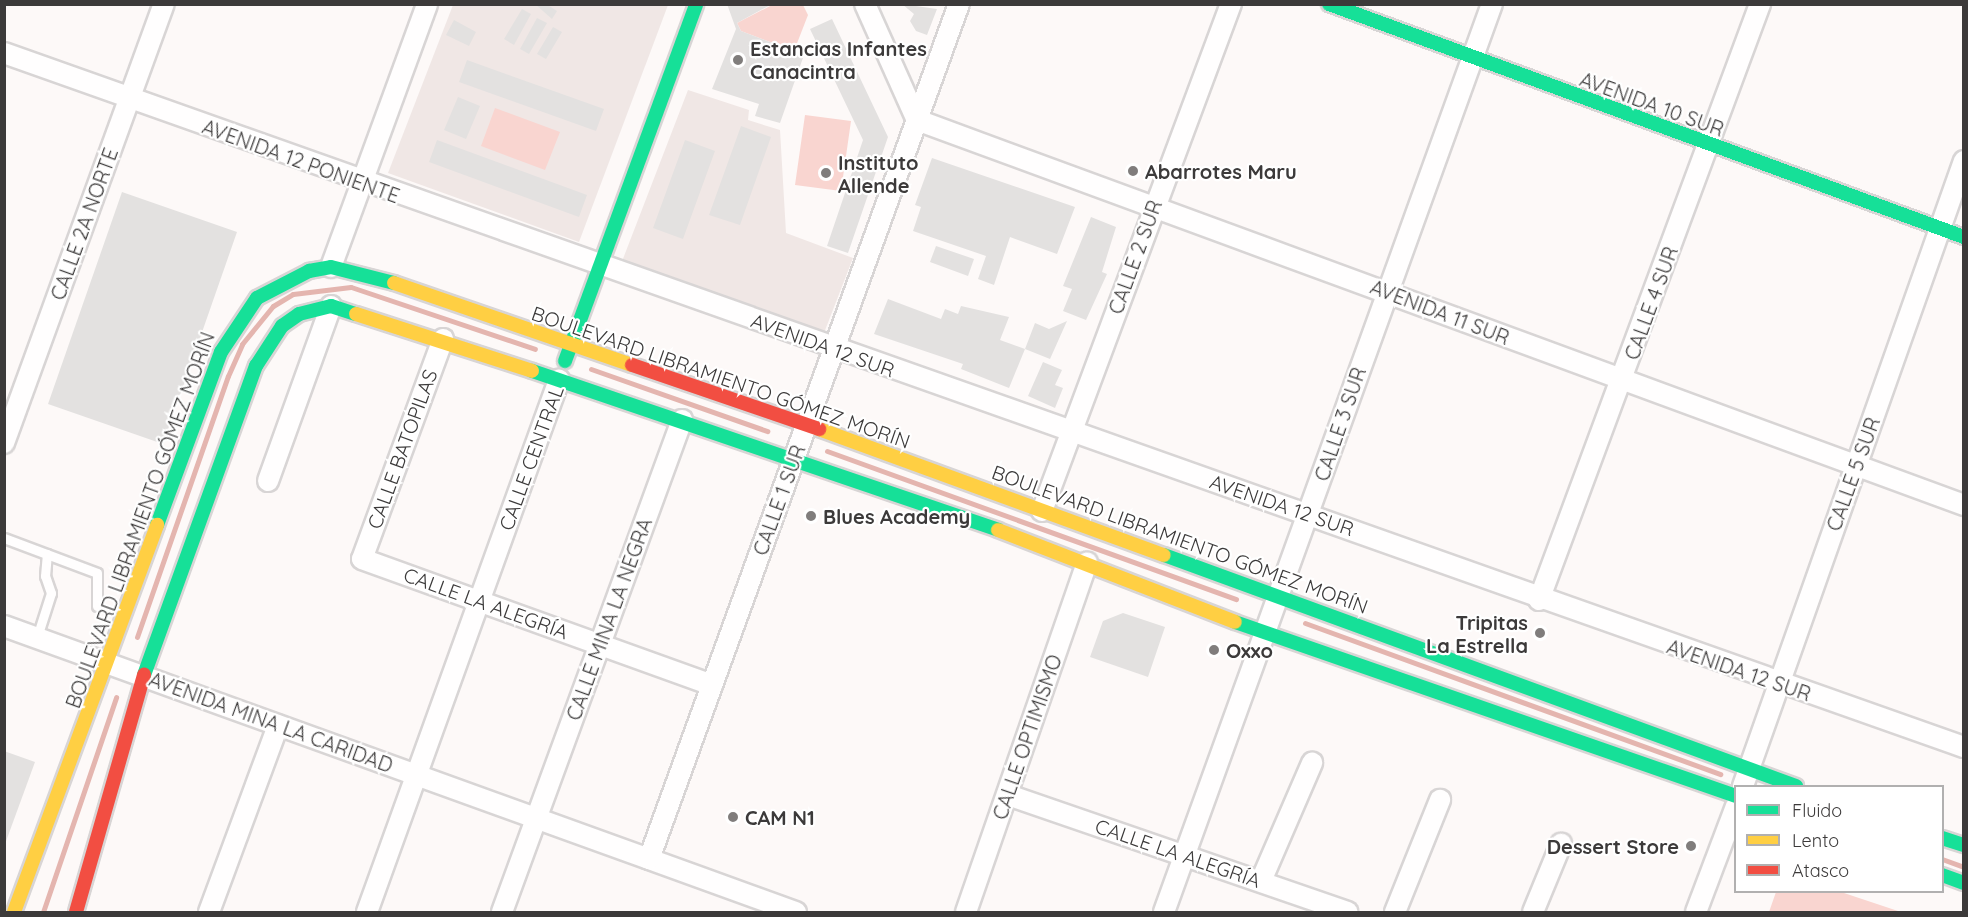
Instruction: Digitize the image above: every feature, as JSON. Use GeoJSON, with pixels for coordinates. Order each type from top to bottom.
{"type":"FeatureCollection","features":[{"type":"Feature","properties":{"kind":"main road","name":"CALLE CENTRAL"},"geometry":{"type":"LineString","coordinates":[[559,380],[696,4]]}},
{"type":"Feature","properties":{"kind":"main road","name":"AVENIDA 10 SUR"},"geometry":{"type":"LineString","coordinates":[[1329,4],[1472,60],[1964,237]]}},
{"type":"Feature","properties":{"kind":"main road","name":"BOULEVARD LIBRAMIENTO GÓMEZ MORÍN"},"geometry":{"type":"LineString","coordinates":[[14,912],[237,321],[281,283],[331,267],[366,273],[570,346],[807,425],[1042,511],[1283,595],[1746,778],[1790,785]]}},
{"type":"Feature","properties":{"kind":"main road"},"geometry":{"type":"LineString","coordinates":[[76,912],[144,676],[264,349],[299,314],[331,306],[443,339],[559,380],[795,457],[1087,562],[1268,635],[1734,795]]}},
{"type":"Feature","properties":{"kind":"main road"},"geometry":{"type":"LineString","coordinates":[[1944,839],[1964,845]]}},
{"type":"Feature","properties":{"kind":"main road"},"geometry":{"type":"LineString","coordinates":[[1944,876],[1964,883]]}},
{"type":"Feature","properties":{"kind":"street","name":"CALLE 2A NORTE"},"geometry":{"type":"LineString","coordinates":[[4,443],[164,4]]}},
{"type":"Feature","properties":{"kind":"street"},"geometry":{"type":"LineString","coordinates":[[331,267],[427,4]]}},
{"type":"Feature","properties":{"kind":"street"},"geometry":{"type":"LineString","coordinates":[[865,4],[917,120]]}},
{"type":"Feature","properties":{"kind":"street","name":"CALLE 1 SUR"},"geometry":{"type":"LineString","coordinates":[[649,859],[959,4]]}},
{"type":"Feature","properties":{"kind":"street","name":"CALLE 2 SUR"},"geometry":{"type":"LineString","coordinates":[[1042,511],[1231,4]]}},
{"type":"Feature","properties":{"kind":"street","name":"CALLE 3 SUR"},"geometry":{"type":"LineString","coordinates":[[1164,912],[1283,595],[1386,290],[1492,4]]}},
{"type":"Feature","properties":{"kind":"street","name":"CALLE 4 SUR"},"geometry":{"type":"LineString","coordinates":[[1539,600],[1623,383],[1707,145],[1760,4]]}},
{"type":"Feature","properties":{"kind":"street","name":"AVENIDA 12 PONIENTE"},"geometry":{"type":"LineString","coordinates":[[4,53],[599,266]]}},
{"type":"Feature","properties":{"kind":"street","name":"AVENIDA 11 SUR"},"geometry":{"type":"LineString","coordinates":[[917,120],[1152,211],[1386,290],[1623,383],[1964,505]]}},
{"type":"Feature","properties":{"kind":"street","name":"CALLE 5 SUR"},"geometry":{"type":"LineString","coordinates":[[1746,778],[1938,228],[1964,162]]}},
{"type":"Feature","properties":{"kind":"street","name":"AVENIDA 12 SUR"},"geometry":{"type":"LineString","coordinates":[[599,266],[1070,434],[1309,513],[1539,600],[1964,747]]}},
{"type":"Feature","properties":{"kind":"street"},"geometry":{"type":"LineString","coordinates":[[268,481],[331,306]]}},
{"type":"Feature","properties":{"kind":"street","name":"CALLE BATOPILAS"},"geometry":{"type":"LineString","coordinates":[[362,558],[443,339]]}},
{"type":"Feature","properties":{"kind":"street","name":"CALLE CENTRAL"},"geometry":{"type":"LineString","coordinates":[[367,912],[559,380]]}},
{"type":"Feature","properties":{"kind":"street","name":"CALLE MINA LA NEGRA"},"geometry":{"type":"LineString","coordinates":[[502,912],[682,420]]}},
{"type":"Feature","properties":{"kind":"street","name":"CALLE LA ALEGRÍA"},"geometry":{"type":"LineString","coordinates":[[362,558],[712,685]]}},
{"type":"Feature","properties":{"kind":"street","name":"CALLE OPTIMISMO"},"geometry":{"type":"LineString","coordinates":[[966,912],[1087,562]]}},
{"type":"Feature","properties":{"kind":"street","name":"AVENIDA MINA LA CARIDAD"},"geometry":{"type":"LineString","coordinates":[[4,626],[796,912]]}},
{"type":"Feature","properties":{"kind":"street"},"geometry":{"type":"LineString","coordinates":[[209,912],[278,725]]}},
{"type":"Feature","properties":{"kind":"street"},"geometry":{"type":"LineString","coordinates":[[1261,881],[1312,763]]}},
{"type":"Feature","properties":{"kind":"street","name":"CALLE LA ALEGRÍA"},"geometry":{"type":"LineString","coordinates":[[1008,795],[1186,853],[1347,912]]}},
{"type":"Feature","properties":{"kind":"street"},"geometry":{"type":"LineString","coordinates":[[1395,912],[1440,800]]}},
{"type":"Feature","properties":{"kind":"street"},"geometry":{"type":"LineString","coordinates":[[1696,912],[1734,811]]}},
{"type":"Feature","properties":{"kind":"street"},"geometry":{"type":"LineString","coordinates":[[1533,912],[1561,844]]}},
{"type":"Feature","properties":{"kind":"lane"},"geometry":{"type":"LineString","coordinates":[[4,538],[97,573],[97,606]]}},
{"type":"Feature","properties":{"kind":"lane"},"geometry":{"type":"LineString","coordinates":[[37,637],[51,592],[45,576],[46,554]]}},
{"type":"Feature","properties":{"kind":"shaded area"},"geometry":{"type":"Polygon","coordinates":[[[453,5],[668,5],[579,242],[388,173],[453,5]]]}},
{"type":"Feature","properties":{"kind":"shaded area"},"geometry":{"type":"Polygon","coordinates":[[[772,5],[803,5],[808,15],[794,51],[741,31],[737,23],[772,5]]]}},
{"type":"Feature","properties":{"kind":"shaded area"},"geometry":{"type":"Polygon","coordinates":[[[688,90],[749,110],[748,120],[780,130],[786,233],[853,258],[824,333],[621,264],[688,90]]]}},
{"type":"Feature","properties":{"kind":"shaded area"},"geometry":{"type":"Polygon","coordinates":[[[495,108],[560,132],[545,170],[481,146],[495,108]]]}},
{"type":"Feature","properties":{"kind":"shaded area"},"geometry":{"type":"Polygon","coordinates":[[[805,115],[851,121],[841,191],[795,185],[805,115]]]}},
{"type":"Feature","properties":{"kind":"shaded area"},"geometry":{"type":"Polygon","coordinates":[[[1776,893],[1844,893],[1901,912],[1769,912],[1776,893]]]}},
{"type":"Feature","properties":{"kind":"building"},"geometry":{"type":"Polygon","coordinates":[[[535,4],[546,4],[557,11],[552,19],[535,4]]]}},
{"type":"Feature","properties":{"kind":"building"},"geometry":{"type":"Polygon","coordinates":[[[727,4],[772,4],[737,23],[741,31],[804,55],[780,123],[755,116],[759,104],[712,89],[736,29],[727,4]]]}},
{"type":"Feature","properties":{"kind":"building"},"geometry":{"type":"Polygon","coordinates":[[[902,4],[937,9],[927,35],[916,31],[910,21],[914,14],[902,4]]]}},
{"type":"Feature","properties":{"kind":"building"},"geometry":{"type":"Polygon","coordinates":[[[522,9],[531,14],[514,45],[504,39],[522,9]]]}},
{"type":"Feature","properties":{"kind":"building"},"geometry":{"type":"Polygon","coordinates":[[[537,18],[547,23],[529,54],[520,49],[537,18]]]}},
{"type":"Feature","properties":{"kind":"building"},"geometry":{"type":"Polygon","coordinates":[[[832,19],[888,137],[848,253],[827,246],[863,140],[810,29],[832,19]]]}},
{"type":"Feature","properties":{"kind":"building"},"geometry":{"type":"Polygon","coordinates":[[[454,20],[476,32],[469,46],[446,35],[454,20]]]}},
{"type":"Feature","properties":{"kind":"building"},"geometry":{"type":"Polygon","coordinates":[[[553,27],[562,32],[546,59],[537,54],[553,27]]]}},
{"type":"Feature","properties":{"kind":"building"},"geometry":{"type":"Polygon","coordinates":[[[467,60],[604,109],[596,131],[459,82],[467,60]]]}},
{"type":"Feature","properties":{"kind":"building"},"geometry":{"type":"Polygon","coordinates":[[[458,97],[480,106],[466,139],[444,130],[458,97]]]}},
{"type":"Feature","properties":{"kind":"building"},"geometry":{"type":"Polygon","coordinates":[[[741,126],[771,137],[740,225],[709,215],[741,126]]]}},
{"type":"Feature","properties":{"kind":"building"},"geometry":{"type":"Polygon","coordinates":[[[437,140],[587,195],[579,217],[429,162],[437,140]]]}},
{"type":"Feature","properties":{"kind":"building"},"geometry":{"type":"Polygon","coordinates":[[[685,140],[715,151],[683,239],[653,228],[685,140]]]}},
{"type":"Feature","properties":{"kind":"building"},"geometry":{"type":"Polygon","coordinates":[[[932,158],[1075,207],[1057,254],[1010,237],[994,285],[978,279],[986,256],[913,231],[921,207],[915,205],[932,158]]]}},
{"type":"Feature","properties":{"kind":"building"},"geometry":{"type":"Polygon","coordinates":[[[122,192],[237,232],[163,444],[48,404],[122,192]]]}},
{"type":"Feature","properties":{"kind":"building"},"geometry":{"type":"Polygon","coordinates":[[[1091,217],[1116,227],[1102,272],[1107,274],[1086,320],[1063,311],[1072,289],[1063,286],[1091,217]]]}},
{"type":"Feature","properties":{"kind":"building"},"geometry":{"type":"Polygon","coordinates":[[[936,246],[974,259],[968,276],[930,262],[936,246]]]}},
{"type":"Feature","properties":{"kind":"building"},"geometry":{"type":"Polygon","coordinates":[[[888,299],[941,319],[945,309],[958,314],[961,306],[1009,317],[1000,340],[1025,349],[1009,388],[961,369],[963,364],[874,334],[888,299]]]}},
{"type":"Feature","properties":{"kind":"building"},"geometry":{"type":"Polygon","coordinates":[[[1067,321],[1050,359],[1025,349],[1035,323],[1049,329],[1067,321]]]}},
{"type":"Feature","properties":{"kind":"building"},"geometry":{"type":"Polygon","coordinates":[[[1043,362],[1062,370],[1055,385],[1063,388],[1055,408],[1028,396],[1043,362]]]}},
{"type":"Feature","properties":{"kind":"building"},"geometry":{"type":"Polygon","coordinates":[[[1123,613],[1165,627],[1148,677],[1090,657],[1103,621],[1123,613]]]}},
{"type":"Feature","properties":{"kind":"building"},"geometry":{"type":"Polygon","coordinates":[[[4,751],[35,762],[5,844],[4,844],[4,751]]]}},
{"type":"Feature","properties":{"kind":"waterway"},"geometry":{"type":"LineString","coordinates":[[137,637],[228,376],[242,344],[273,306],[293,294],[351,287],[535,349]]}},
{"type":"Feature","properties":{"kind":"waterway"},"geometry":{"type":"LineString","coordinates":[[591,369],[767,431]]}},
{"type":"Feature","properties":{"kind":"waterway"},"geometry":{"type":"LineString","coordinates":[[827,451],[1236,599]]}},
{"type":"Feature","properties":{"kind":"waterway"},"geometry":{"type":"LineString","coordinates":[[1305,623],[1720,774]]}},
{"type":"Feature","properties":{"kind":"waterway"},"geometry":{"type":"LineString","coordinates":[[43,912],[116,697]]}},
{"type":"Feature","properties":{"kind":"waterway"},"geometry":{"type":"LineString","coordinates":[[1944,860],[1964,867]]}},
{"type":"Feature","properties":{"kind":"traffic: fast"},"geometry":{"type":"LineString","coordinates":[[565,361],[696,4]]}},
{"type":"Feature","properties":{"kind":"traffic: fast"},"geometry":{"type":"LineString","coordinates":[[1329,4],[1964,237]]}},
{"type":"Feature","properties":{"kind":"traffic: fast"},"geometry":{"type":"LineString","coordinates":[[157,525],[221,352],[257,298],[309,271],[331,267],[394,283]]}},
{"type":"Feature","properties":{"kind":"traffic: fast"},"geometry":{"type":"LineString","coordinates":[[144,675],[256,366],[282,326],[299,314],[331,306],[356,314]]}},
{"type":"Feature","properties":{"kind":"traffic: fast"},"geometry":{"type":"LineString","coordinates":[[532,371],[998,530]]}},
{"type":"Feature","properties":{"kind":"traffic: fast"},"geometry":{"type":"LineString","coordinates":[[1164,555],[1793,785]]}},
{"type":"Feature","properties":{"kind":"traffic: fast"},"geometry":{"type":"LineString","coordinates":[[1235,622],[1734,795]]}},
{"type":"Feature","properties":{"kind":"traffic: fast"},"geometry":{"type":"LineString","coordinates":[[1944,839],[1964,845]]}},
{"type":"Feature","properties":{"kind":"traffic: fast"},"geometry":{"type":"LineString","coordinates":[[1944,876],[1964,883]]}},
{"type":"Feature","properties":{"kind":"traffic: slow"},"geometry":{"type":"LineString","coordinates":[[394,283],[632,365]]}},
{"type":"Feature","properties":{"kind":"traffic: slow"},"geometry":{"type":"LineString","coordinates":[[356,314],[532,371]]}},
{"type":"Feature","properties":{"kind":"traffic: slow"},"geometry":{"type":"LineString","coordinates":[[819,429],[1164,555]]}},
{"type":"Feature","properties":{"kind":"traffic: slow"},"geometry":{"type":"LineString","coordinates":[[14,912],[157,525]]}},
{"type":"Feature","properties":{"kind":"traffic: slow"},"geometry":{"type":"LineString","coordinates":[[998,530],[1235,622]]}},
{"type":"Feature","properties":{"kind":"traffic: jam"},"geometry":{"type":"LineString","coordinates":[[632,365],[819,429]]}},
{"type":"Feature","properties":{"kind":"traffic: jam"},"geometry":{"type":"LineString","coordinates":[[76,912],[144,675]]}},
{"type":"Feature","properties":{"kind":"place","name":"Estancias Infantes Canacintra"},"geometry":{"type":"Point","coordinates":[738,60]}},
{"type":"Feature","properties":{"kind":"place","name":"Abarrotes Maru"},"geometry":{"type":"Point","coordinates":[1133,171]}},
{"type":"Feature","properties":{"kind":"place","name":"Instituto Allende"},"geometry":{"type":"Point","coordinates":[826,173]}},
{"type":"Feature","properties":{"kind":"place","name":"Blues Academy"},"geometry":{"type":"Point","coordinates":[811,516]}},
{"type":"Feature","properties":{"kind":"place","name":"Tripitas La Estrella"},"geometry":{"type":"Point","coordinates":[1540,633]}},
{"type":"Feature","properties":{"kind":"place","name":"Oxxo"},"geometry":{"type":"Point","coordinates":[1214,650]}},
{"type":"Feature","properties":{"kind":"place","name":"CAM N1"},"geometry":{"type":"Point","coordinates":[733,817]}},
{"type":"Feature","properties":{"kind":"place","name":"Dessert Store"},"geometry":{"type":"Point","coordinates":[1691,846]}}]}
